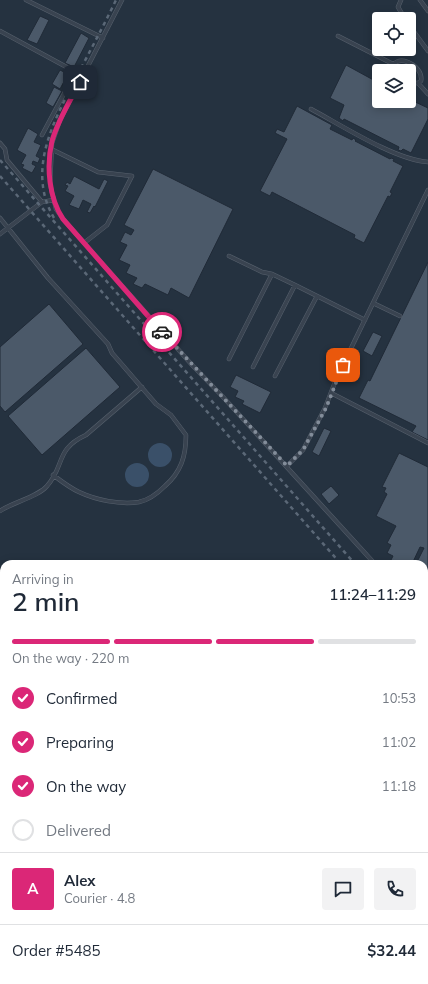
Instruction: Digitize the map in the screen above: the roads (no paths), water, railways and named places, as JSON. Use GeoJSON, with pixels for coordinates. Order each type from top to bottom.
{"type":"FeatureCollection","features":[{"type":"Feature","properties":{"kind":"lane"},"geometry":{"type":"LineString","coordinates":[[26,0],[103,38]]}},
{"type":"Feature","properties":{"kind":"lane"},"geometry":{"type":"LineString","coordinates":[[122,0],[60,120],[51,148],[50,184],[56,209],[63,219],[192,365],[287,466],[371,560]]}},
{"type":"Feature","properties":{"kind":"lane"},"geometry":{"type":"LineString","coordinates":[[401,0],[398,7],[401,12]]}},
{"type":"Feature","properties":{"kind":"lane"},"geometry":{"type":"LineString","coordinates":[[420,0],[428,11]]}},
{"type":"Feature","properties":{"kind":"lane"},"geometry":{"type":"LineString","coordinates":[[0,31],[72,70],[74,75],[42,135]]}},
{"type":"Feature","properties":{"kind":"lane"},"geometry":{"type":"LineString","coordinates":[[416,34],[428,51]]}},
{"type":"Feature","properties":{"kind":"lane"},"geometry":{"type":"LineString","coordinates":[[338,36],[393,64],[397,61],[403,61],[410,64]]}},
{"type":"Feature","properties":{"kind":"lane"},"geometry":{"type":"LineString","coordinates":[[416,68],[421,74],[421,81],[418,83],[428,94]]}},
{"type":"Feature","properties":{"kind":"lane"},"geometry":{"type":"LineString","coordinates":[[311,109],[400,155],[417,161],[428,162]]}},
{"type":"Feature","properties":{"kind":"lane"},"geometry":{"type":"LineString","coordinates":[[0,143],[4,149],[7,160],[42,202]]}},
{"type":"Feature","properties":{"kind":"lane"},"geometry":{"type":"LineString","coordinates":[[51,148],[98,172],[132,176],[107,225],[84,243]]}},
{"type":"Feature","properties":{"kind":"lane"},"geometry":{"type":"LineString","coordinates":[[287,466],[303,450],[428,190]]}},
{"type":"Feature","properties":{"kind":"lane"},"geometry":{"type":"LineString","coordinates":[[0,234],[42,202],[54,200]]}},
{"type":"Feature","properties":{"kind":"lane"},"geometry":{"type":"LineString","coordinates":[[0,218],[48,278],[108,344],[112,352],[156,404],[171,415],[186,434],[183,463],[171,481],[156,494],[140,502],[118,502],[92,497],[78,492],[53,475]]}},
{"type":"Feature","properties":{"kind":"lane"},"geometry":{"type":"LineString","coordinates":[[229,256],[262,272],[272,274],[296,285],[365,320]]}},
{"type":"Feature","properties":{"kind":"lane"},"geometry":{"type":"LineString","coordinates":[[229,359],[272,274]]}},
{"type":"Feature","properties":{"kind":"lane"},"geometry":{"type":"LineString","coordinates":[[253,367],[296,285]]}},
{"type":"Feature","properties":{"kind":"lane"},"geometry":{"type":"LineString","coordinates":[[275,376],[317,296]]}},
{"type":"Feature","properties":{"kind":"lane"},"geometry":{"type":"LineString","coordinates":[[374,303],[400,316]]}},
{"type":"Feature","properties":{"kind":"lane"},"geometry":{"type":"LineString","coordinates":[[0,511],[47,487],[65,450],[75,440],[86,436],[142,387]]}},
{"type":"Feature","properties":{"kind":"lane"},"geometry":{"type":"LineString","coordinates":[[331,393],[428,443]]}},
{"type":"Feature","properties":{"kind":"water"},"geometry":{"type":"Polygon","coordinates":[[[155,443],[165,443],[172,450],[172,460],[165,467],[155,467],[148,460],[148,450],[155,443]]]}},
{"type":"Feature","properties":{"kind":"water"},"geometry":{"type":"Polygon","coordinates":[[[132,463],[142,463],[149,470],[149,480],[142,487],[132,487],[125,480],[125,470],[132,463]]]}},
{"type":"Feature","properties":{"kind":"railway"},"geometry":{"type":"LineString","coordinates":[[54,218],[46,200],[42,181],[43,162],[47,144],[61,108],[116,0]]}},
{"type":"Feature","properties":{"kind":"railway"},"geometry":{"type":"LineString","coordinates":[[0,160],[351,560]]}},
{"type":"Feature","properties":{"kind":"railway"},"geometry":{"type":"LineString","coordinates":[[0,176],[337,560]]}}]}
